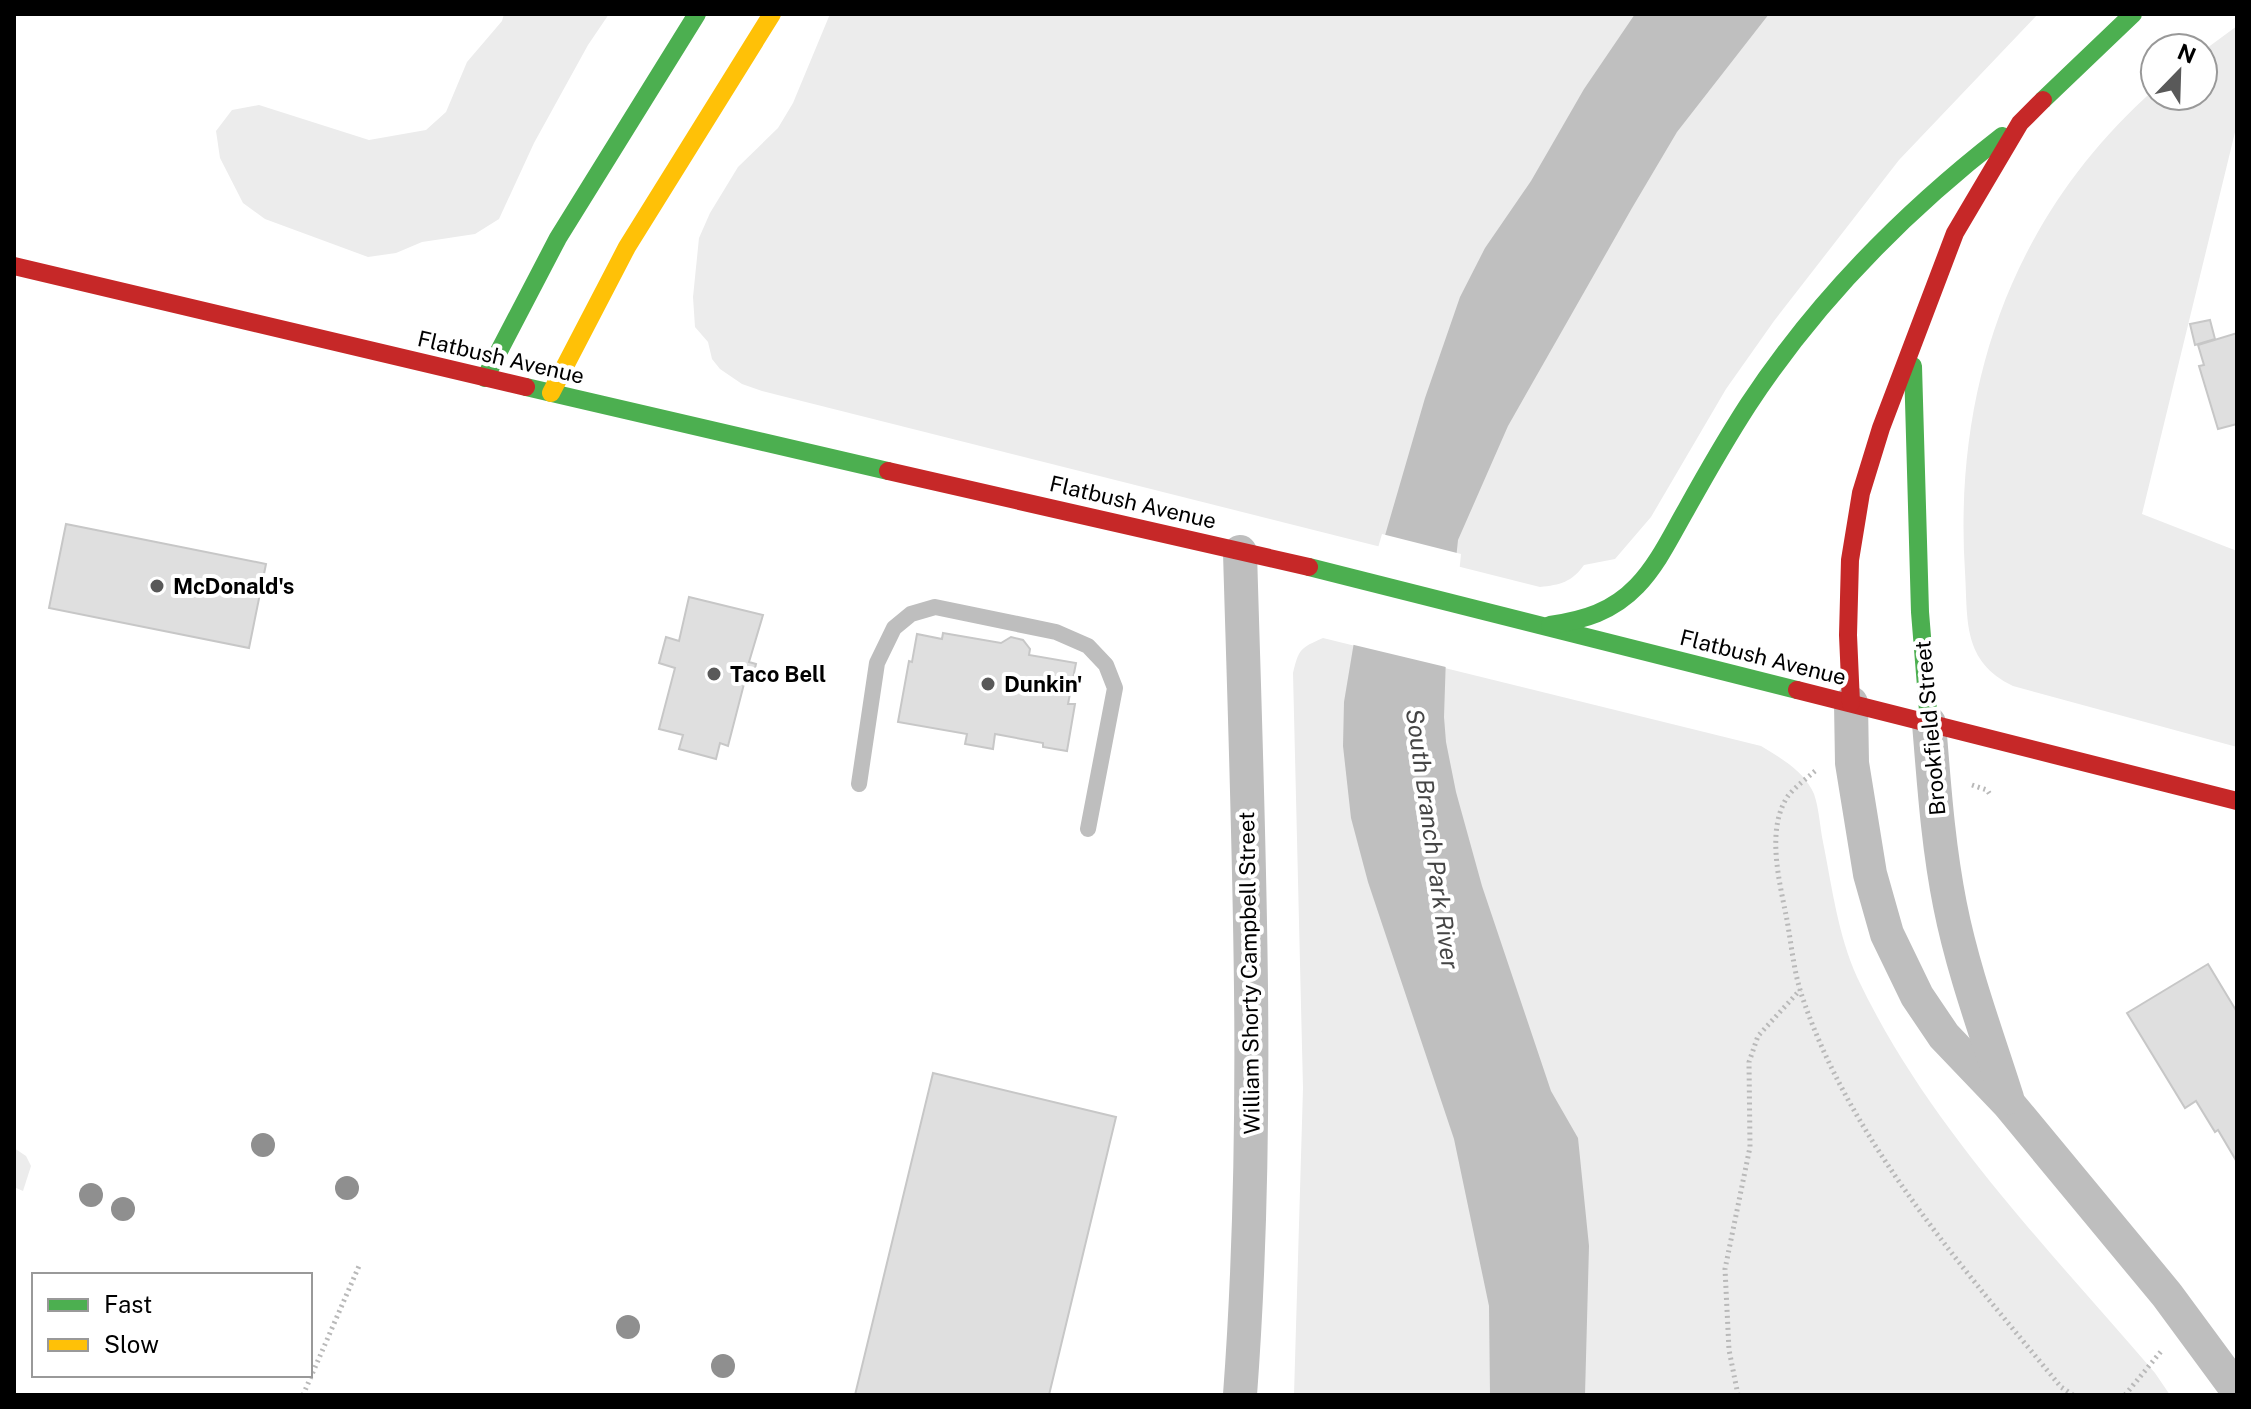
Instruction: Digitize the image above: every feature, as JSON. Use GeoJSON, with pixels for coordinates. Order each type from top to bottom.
{"type":"FeatureCollection","features":[{"type":"Feature","properties":{"kind":"main road"},"geometry":{"type":"LineString","coordinates":[[485,378],[561,233],[697,14]]}},
{"type":"Feature","properties":{"kind":"main road"},"geometry":{"type":"LineString","coordinates":[[551,393],[577,336],[616,265],[772,14]]}},
{"type":"Feature","properties":{"kind":"main road","name":"Brookfield Street"},"geometry":{"type":"LineString","coordinates":[[1851,703],[1848,635],[1850,560],[1861,493],[1881,428],[1955,233],[2020,123],[2133,14]]}},
{"type":"Feature","properties":{"kind":"main road"},"geometry":{"type":"LineString","coordinates":[[1544,626],[1586,620],[1614,608],[1638,585],[1662,553],[1749,404],[1802,330],[1900,220],[1953,172],[2020,123]]}},
{"type":"Feature","properties":{"kind":"main road","name":"Flatbush Avenue"},"geometry":{"type":"LineString","coordinates":[[14,266],[1365,581],[2237,801]]}},
{"type":"Feature","properties":{"kind":"main road","name":"Brookfield Street"},"geometry":{"type":"LineString","coordinates":[[1913,344],[1920,612],[1929,723]]}},
{"type":"Feature","properties":{"kind":"street","name":"William Shorty Campbell Street"},"geometry":{"type":"LineString","coordinates":[[1240,552],[1252,999],[1249,1243],[1240,1395]]}},
{"type":"Feature","properties":{"kind":"street","name":"Brookfield Street"},"geometry":{"type":"LineString","coordinates":[[1851,703],[1852,763],[1870,874],[1887,934],[1917,996],[1944,1036],[2008,1103],[2186,1320],[2237,1390]]}},
{"type":"Feature","properties":{"kind":"street","name":"Brookfield Street"},"geometry":{"type":"LineString","coordinates":[[1929,723],[1940,846],[1951,908],[1970,982],[2008,1103]]}},
{"type":"Feature","properties":{"kind":"lane"},"geometry":{"type":"LineString","coordinates":[[859,784],[877,663],[894,628],[911,614],[935,607],[1056,632],[1088,646],[1106,665],[1115,688],[1088,829]]}},
{"type":"Feature","properties":{"kind":"path"},"geometry":{"type":"LineString","coordinates":[[1818,768],[1787,798],[1777,826],[1779,878],[1800,990],[1821,1045],[1868,1137],[1969,1275],[2061,1387],[2073,1395]]}},
{"type":"Feature","properties":{"kind":"path"},"geometry":{"type":"LineString","coordinates":[[1738,1395],[1729,1350],[1725,1269],[1750,1147],[1749,1062],[1758,1036],[1800,990]]}},
{"type":"Feature","properties":{"kind":"path"},"geometry":{"type":"LineString","coordinates":[[312,1374],[359,1266]]}},
{"type":"Feature","properties":{"kind":"path"},"geometry":{"type":"LineString","coordinates":[[2125,1395],[2186,1320]]}},
{"type":"Feature","properties":{"kind":"shaded area"},"geometry":{"type":"Polygon","coordinates":[[[504,14],[609,14],[588,45],[534,143],[499,219],[475,234],[422,242],[396,253],[368,257],[265,219],[243,203],[220,158],[216,131],[232,110],[259,105],[369,140],[426,130],[446,112],[467,62],[502,21],[504,14]]]}},
{"type":"Feature","properties":{"kind":"shaded area"},"geometry":{"type":"Polygon","coordinates":[[[830,14],[2038,14],[1899,160],[1774,321],[1726,389],[1651,517],[1615,559],[1584,565],[1565,582],[1540,587],[762,391],[742,384],[720,369],[712,359],[708,342],[695,327],[693,297],[699,238],[738,167],[778,128],[793,103],[830,14]]]}},
{"type":"Feature","properties":{"kind":"shaded area"},"geometry":{"type":"Polygon","coordinates":[[[2237,26],[2237,124],[2142,514],[2237,551],[2237,747],[2013,686],[1996,676],[1984,665],[1971,638],[1965,572],[1964,503],[1970,436],[1982,370],[2002,308],[2029,248],[2064,191],[2106,138],[2139,105],[2139,112],[2219,112],[2219,39],[2237,26]]]}},
{"type":"Feature","properties":{"kind":"shaded area"},"geometry":{"type":"Polygon","coordinates":[[[1323,638],[1761,746],[1798,772],[1816,799],[1836,911],[1850,961],[1886,1032],[1918,1085],[1992,1184],[2155,1373],[2170,1395],[1294,1395],[1303,1088],[1293,673],[1302,650],[1323,638]]]}},
{"type":"Feature","properties":{"kind":"shaded area"},"geometry":{"type":"Polygon","coordinates":[[[14,1148],[26,1156],[31,1166],[23,1191],[14,1187],[14,1148]]]}},
{"type":"Feature","properties":{"kind":"water","name":"South Branch Park River"},"geometry":{"type":"Polygon","coordinates":[[[1635,14],[1769,14],[1677,132],[1632,208],[1508,426],[1458,540],[1446,656],[1446,742],[1456,792],[1482,886],[1551,1091],[1578,1138],[1589,1246],[1585,1395],[1490,1395],[1489,1306],[1454,1139],[1368,882],[1351,818],[1343,746],[1344,702],[1354,642],[1425,398],[1460,297],[1485,248],[1531,181],[1584,89],[1635,14]]]}},
{"type":"Feature","properties":{"kind":"pier"},"geometry":{"type":"Polygon","coordinates":[[[1382,534],[1461,554],[1450,668],[1350,644],[1382,534]]]}},
{"type":"Feature","properties":{"kind":"building"},"geometry":{"type":"Polygon","coordinates":[[[2210,320],[2215,339],[2195,345],[2190,324],[2210,320]]]}},
{"type":"Feature","properties":{"kind":"building"},"geometry":{"type":"Polygon","coordinates":[[[2237,333],[2237,424],[2218,429],[2199,366],[2204,365],[2198,345],[2237,333]]]}},
{"type":"Feature","properties":{"kind":"building","name":"McDonald's"},"geometry":{"type":"Polygon","coordinates":[[[66,524],[266,564],[249,648],[49,608],[66,524]]]}},
{"type":"Feature","properties":{"kind":"building","name":"Taco Bell"},"geometry":{"type":"Polygon","coordinates":[[[689,597],[763,615],[749,662],[756,664],[752,681],[745,680],[728,746],[720,743],[716,759],[679,749],[683,735],[659,729],[675,668],[659,663],[666,637],[679,641],[689,597]]]}},
{"type":"Feature","properties":{"kind":"building","name":"Dunkin'"},"geometry":{"type":"Polygon","coordinates":[[[943,633],[1001,643],[1011,637],[1023,640],[1030,649],[1029,655],[1076,663],[1068,704],[1075,704],[1067,751],[995,734],[993,749],[965,744],[967,734],[898,722],[917,634],[942,639],[943,633]]]}},
{"type":"Feature","properties":{"kind":"building"},"geometry":{"type":"Polygon","coordinates":[[[2208,964],[2237,1012],[2237,1162],[2196,1101],[2185,1108],[2127,1013],[2208,964]]]}},
{"type":"Feature","properties":{"kind":"building"},"geometry":{"type":"Polygon","coordinates":[[[933,1073],[1116,1117],[1049,1395],[855,1395],[933,1073]]]}},
{"type":"Feature","properties":{"kind":"traffic: fast"},"geometry":{"type":"LineString","coordinates":[[485,378],[558,238],[697,14]]}},
{"type":"Feature","properties":{"kind":"traffic: fast"},"geometry":{"type":"LineString","coordinates":[[2043,100],[2133,14]]}},
{"type":"Feature","properties":{"kind":"traffic: fast"},"geometry":{"type":"LineString","coordinates":[[1550,625],[1597,613],[1618,602],[1637,586],[1664,550],[1748,405],[1803,330],[1896,227],[2002,136]]}},
{"type":"Feature","properties":{"kind":"traffic: fast"},"geometry":{"type":"LineString","coordinates":[[1913,366],[1920,612],[1929,723]]}},
{"type":"Feature","properties":{"kind":"traffic: fast"},"geometry":{"type":"LineString","coordinates":[[526,387],[888,471]]}},
{"type":"Feature","properties":{"kind":"traffic: fast"},"geometry":{"type":"LineString","coordinates":[[1309,567],[1797,690]]}},
{"type":"Feature","properties":{"kind":"traffic: slow"},"geometry":{"type":"LineString","coordinates":[[551,393],[627,247],[772,14]]}},
{"type":"Feature","properties":{"kind":"traffic: jam"},"geometry":{"type":"LineString","coordinates":[[1851,703],[1848,635],[1850,560],[1861,493],[1881,428],[1955,233],[2020,123],[2043,100]]}},
{"type":"Feature","properties":{"kind":"traffic: jam"},"geometry":{"type":"LineString","coordinates":[[14,266],[526,387]]}},
{"type":"Feature","properties":{"kind":"traffic: jam"},"geometry":{"type":"LineString","coordinates":[[888,471],[1309,567]]}},
{"type":"Feature","properties":{"kind":"traffic: jam"},"geometry":{"type":"LineString","coordinates":[[1797,690],[2237,801]]}},
{"type":"Feature","properties":{"kind":"place","name":"McDonald's"},"geometry":{"type":"Point","coordinates":[157,586]}},
{"type":"Feature","properties":{"kind":"place","name":"Taco Bell"},"geometry":{"type":"Point","coordinates":[714,674]}},
{"type":"Feature","properties":{"kind":"place","name":"Dunkin'"},"geometry":{"type":"Point","coordinates":[988,684]}}]}
